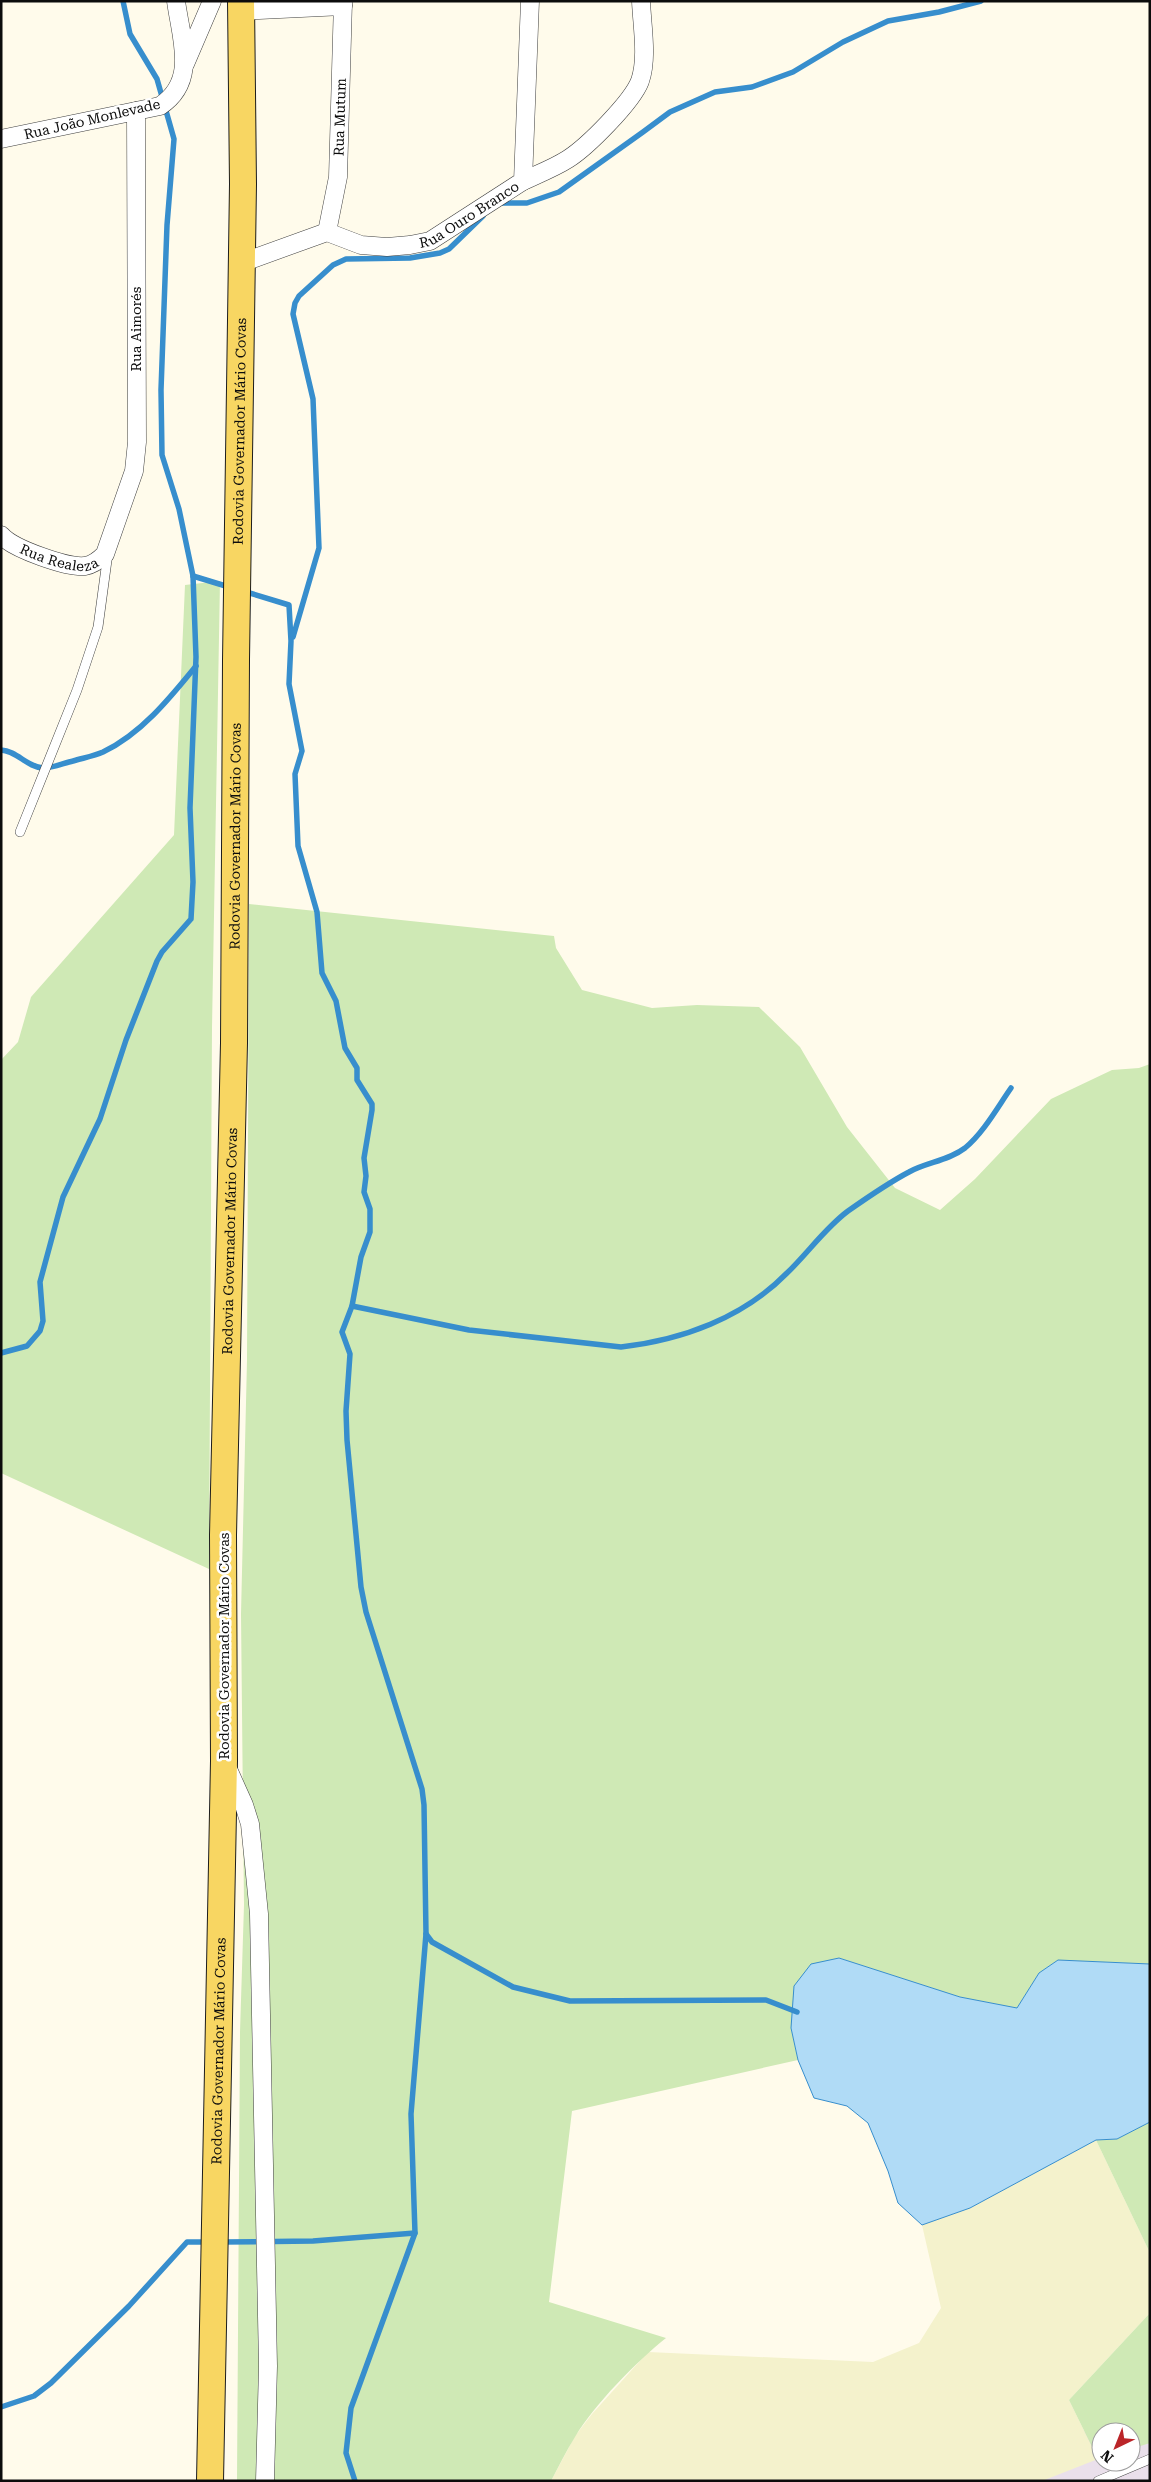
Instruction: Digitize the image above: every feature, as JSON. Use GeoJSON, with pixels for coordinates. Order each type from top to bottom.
{"type":"FeatureCollection","features":[{"type":"Feature","properties":{"kind":"main road","name":"Rodovia Governador Mário Covas"},"geometry":{"type":"LineString","coordinates":[[210,2481],[224,1760],[223,1535],[234,1043],[243,184],[241,6]]}},
{"type":"Feature","properties":{"kind":"street","name":"Rua João Monlevade"},"geometry":{"type":"LineString","coordinates":[[1,139],[160,106],[172,98],[181,85],[185,65],[176,1]]}},
{"type":"Feature","properties":{"kind":"street"},"geometry":{"type":"LineString","coordinates":[[185,65],[212,1]]}},
{"type":"Feature","properties":{"kind":"street","name":"Rua Ouro Branco"},"geometry":{"type":"LineString","coordinates":[[327,232],[361,244],[394,246],[430,241],[523,181],[530,1]]}},
{"type":"Feature","properties":{"kind":"street"},"geometry":{"type":"LineString","coordinates":[[523,181],[568,160],[585,146],[628,100],[640,81],[643,62],[641,1]]}},
{"type":"Feature","properties":{"kind":"street"},"geometry":{"type":"LineString","coordinates":[[241,6],[343,4]]}},
{"type":"Feature","properties":{"kind":"street","name":"Rua Mutum"},"geometry":{"type":"LineString","coordinates":[[327,232],[338,177],[343,4]]}},
{"type":"Feature","properties":{"kind":"street","name":"Rua Aimorés"},"geometry":{"type":"LineString","coordinates":[[110,543],[134,471],[136,456],[136,111]]}},
{"type":"Feature","properties":{"kind":"street"},"geometry":{"type":"LineString","coordinates":[[242,263],[327,232]]}},
{"type":"Feature","properties":{"kind":"street","name":"Rua Realeza"},"geometry":{"type":"LineString","coordinates":[[1,536],[16,547],[31,554],[84,566],[96,562],[105,554],[110,543]]}},
{"type":"Feature","properties":{"kind":"street"},"geometry":{"type":"LineString","coordinates":[[224,1760],[250,1824],[259,1914],[268,2366],[266,2481]]}},
{"type":"Feature","properties":{"kind":"lane"},"geometry":{"type":"LineString","coordinates":[[20,832],[77,690],[98,627],[110,543]]}},
{"type":"Feature","properties":{"kind":"lane"},"geometry":{"type":"LineString","coordinates":[[1098,2481],[1150,2459]]}},
{"type":"Feature","properties":{"kind":"shaded area"},"geometry":{"type":"Polygon","coordinates":[[[1096,2140],[1150,2253],[1150,2313],[1069,2400],[1091,2445],[1091,2462],[1042,2481],[551,2481],[575,2436],[592,2414],[648,2352],[873,2362],[919,2343],[941,2308],[922,2225],[970,2208],[1096,2140]]]}},
{"type":"Feature","properties":{"kind":"shaded area"},"geometry":{"type":"Polygon","coordinates":[[[1150,2408],[1150,2481],[946,2481],[1091,2429],[1091,2472],[1141,2472],[1141,2422],[1111,2422],[1150,2408]]]}},
{"type":"Feature","properties":{"kind":"green space"},"geometry":{"type":"Polygon","coordinates":[[[220,581],[212,1028],[209,1569],[1,1473],[1,1060],[18,1042],[31,997],[174,835],[185,585],[220,581]]]}},
{"type":"Feature","properties":{"kind":"green space"},"geometry":{"type":"Polygon","coordinates":[[[249,904],[554,936],[556,948],[582,990],[652,1008],[697,1005],[759,1007],[800,1047],[847,1127],[895,1188],[940,1210],[975,1179],[1051,1099],[1112,1070],[1139,1068],[1150,1064],[1150,1964],[1058,1960],[1039,1973],[1017,2008],[960,1997],[839,1958],[791,2028],[798,2060],[572,2111],[549,2302],[666,2338],[629,2371],[593,2411],[572,2442],[551,2481],[237,2481],[240,2032],[244,1905],[241,1614],[247,1360],[249,904]]]}},
{"type":"Feature","properties":{"kind":"green space"},"geometry":{"type":"Polygon","coordinates":[[[1150,2122],[1150,2253],[1096,2140],[1117,2139],[1150,2122]]]}},
{"type":"Feature","properties":{"kind":"green space"},"geometry":{"type":"Polygon","coordinates":[[[1150,2313],[1150,2443],[1141,2446],[1141,2422],[1091,2422],[1091,2445],[1069,2400],[1150,2313]]]}},
{"type":"Feature","properties":{"kind":"water"},"geometry":{"type":"Polygon","coordinates":[[[839,1958],[960,1997],[1017,2008],[1039,1973],[1058,1960],[1150,1964],[1150,2122],[1117,2139],[1096,2140],[970,2208],[922,2225],[898,2203],[888,2171],[868,2123],[847,2106],[814,2098],[798,2060],[791,2028],[794,1986],[811,1964],[839,1958]]]}},
{"type":"Feature","properties":{"kind":"waterway"},"geometry":{"type":"LineString","coordinates":[[1,1353],[27,1346],[40,1331],[43,1321],[40,1282],[63,1197],[100,1119],[126,1040],[157,961],[162,952],[191,919],[193,882],[190,808],[196,657],[193,576],[179,509],[162,455],[161,390],[167,225],[174,139],[157,79],[130,34],[123,1]]}},
{"type":"Feature","properties":{"kind":"waterway"},"geometry":{"type":"LineString","coordinates":[[500,203],[527,203],[559,192],[670,112],[715,92],[752,87],[793,72],[843,42],[888,21],[939,12],[981,1]]}},
{"type":"Feature","properties":{"kind":"waterway"},"geometry":{"type":"LineString","coordinates":[[293,637],[319,548],[313,399],[293,314],[295,303],[299,296],[333,265],[346,259],[410,258],[440,253],[449,249],[483,216]]}},
{"type":"Feature","properties":{"kind":"waterway"},"geometry":{"type":"LineString","coordinates":[[193,576],[229,587]]}},
{"type":"Feature","properties":{"kind":"waterway"},"geometry":{"type":"LineString","coordinates":[[243,591],[289,605],[291,641],[289,684],[302,751],[295,774],[298,846],[317,912],[322,973],[336,1001],[345,1048],[357,1068],[357,1080],[372,1104],[364,1158],[366,1176],[364,1192],[370,1209],[370,1232],[361,1257],[352,1306],[342,1332],[350,1354],[346,1411],[347,1440],[361,1587],[366,1612],[422,1789],[424,1805],[426,1934],[411,2114],[415,2233],[351,2408],[346,2453],[355,2481]]}},
{"type":"Feature","properties":{"kind":"waterway"},"geometry":{"type":"LineString","coordinates":[[1,750],[12,753],[32,765],[43,768],[103,752],[130,735],[154,714],[196,666]]}},
{"type":"Feature","properties":{"kind":"waterway"},"geometry":{"type":"LineString","coordinates":[[352,1306],[469,1330],[621,1347],[644,1344],[689,1332],[731,1314],[751,1303],[770,1289],[832,1225],[871,1195],[909,1172],[952,1156],[965,1148],[984,1127],[1011,1088]]}},
{"type":"Feature","properties":{"kind":"waterway"},"geometry":{"type":"LineString","coordinates":[[426,1934],[432,1942],[513,1987],[570,2001],[766,2000],[797,2012]]}},
{"type":"Feature","properties":{"kind":"waterway"},"geometry":{"type":"LineString","coordinates":[[222,2242],[313,2241],[415,2233]]}},
{"type":"Feature","properties":{"kind":"waterway"},"geometry":{"type":"LineString","coordinates":[[1,2407],[34,2396],[51,2383],[129,2306],[187,2242],[208,2242]]}}]}
